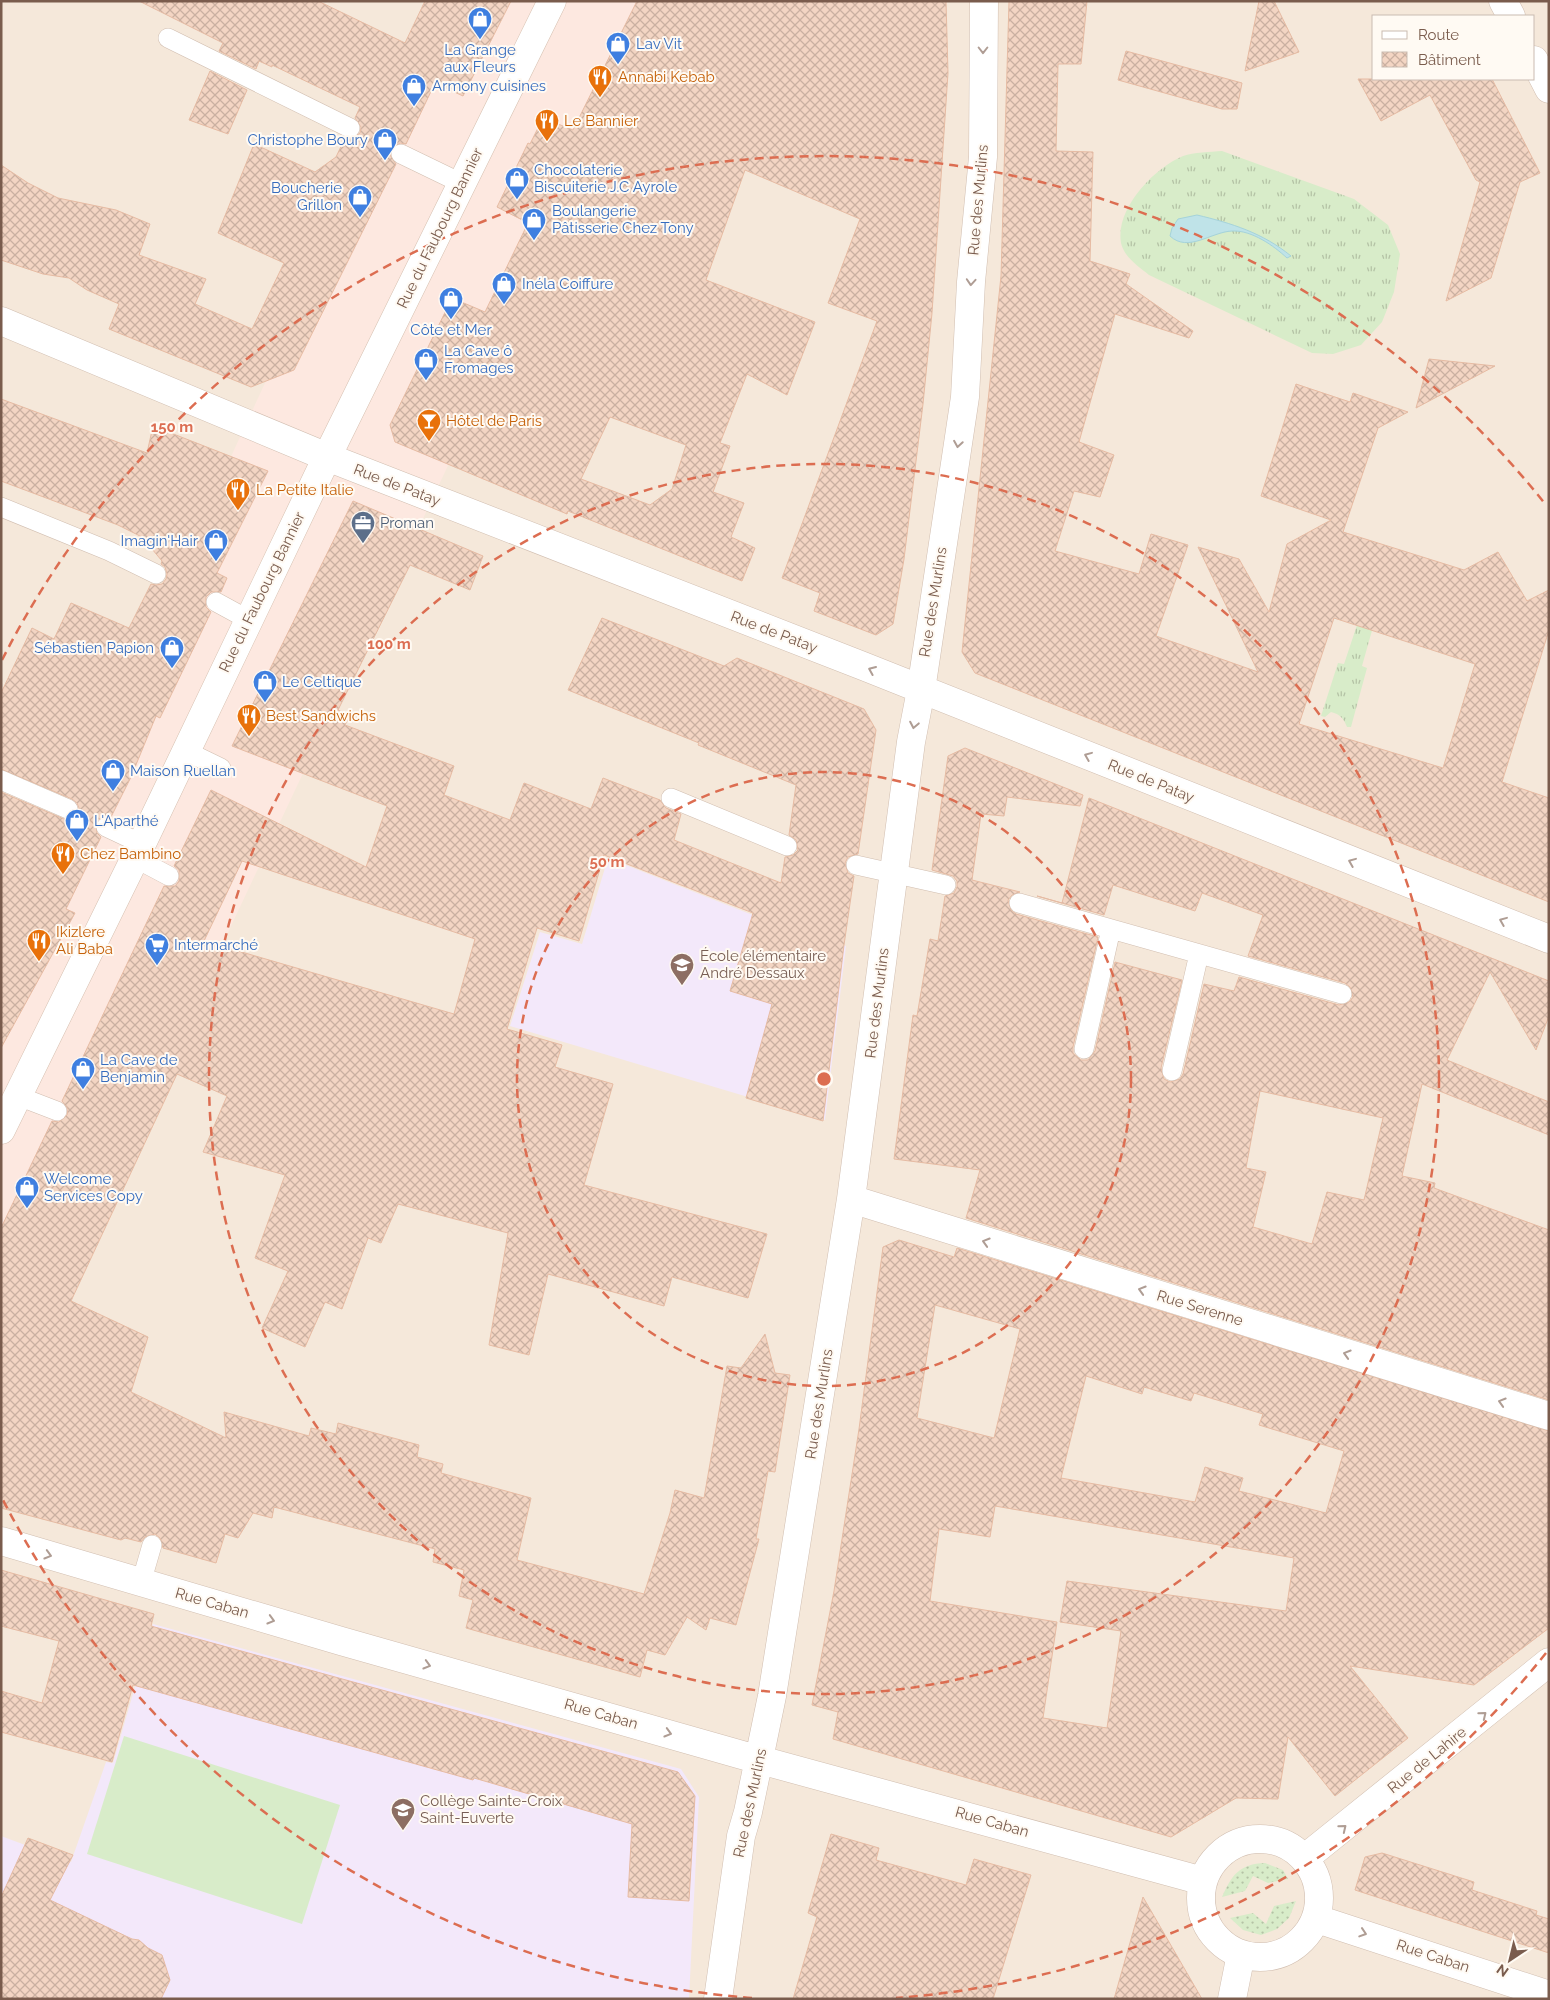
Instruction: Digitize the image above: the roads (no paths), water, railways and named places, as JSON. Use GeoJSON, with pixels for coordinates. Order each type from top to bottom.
{"type":"FeatureCollection","features":[{"type":"Feature","properties":{"kind":"street","name":"Rue du Faubourg Bannier"},"geometry":{"type":"LineString","coordinates":[[1,1130],[138,851],[327,457],[552,1]]}},
{"type":"Feature","properties":{"kind":"street","name":"Rue des Murlins"},"geometry":{"type":"LineString","coordinates":[[718,1999],[741,1836],[748,1812],[772,1696],[852,1200],[911,742],[921,690],[965,397],[971,282],[983,157],[984,1]]}},
{"type":"Feature","properties":{"kind":"street"},"geometry":{"type":"LineString","coordinates":[[1503,1],[1510,15]]}},
{"type":"Feature","properties":{"kind":"street"},"geometry":{"type":"LineString","coordinates":[[1535,62],[1549,89]]}},
{"type":"Feature","properties":{"kind":"street","name":"Rue de Patay"},"geometry":{"type":"LineString","coordinates":[[1,321],[327,457],[864,666],[1549,939]]}},
{"type":"Feature","properties":{"kind":"street","name":"Rue Serenne"},"geometry":{"type":"LineString","coordinates":[[852,1200],[1549,1416]]}},
{"type":"Feature","properties":{"kind":"street","name":"Rue Caban"},"geometry":{"type":"LineString","coordinates":[[1,1541],[758,1759],[1203,1881]]}},
{"type":"Feature","properties":{"kind":"street","name":"Rue de Lahire"},"geometry":{"type":"LineString","coordinates":[[1305,1858],[1549,1662]]}},
{"type":"Feature","properties":{"kind":"street"},"geometry":{"type":"LineString","coordinates":[[1256,1838],[1274,1840],[1291,1847],[1305,1858],[1314,1871],[1318,1884],[1320,1903],[1317,1919],[1308,1935],[1294,1948],[1277,1956],[1259,1958],[1241,1954],[1225,1946],[1212,1933],[1203,1916],[1201,1899],[1203,1881],[1210,1865],[1223,1851],[1239,1842],[1256,1838]]}},
{"type":"Feature","properties":{"kind":"street","name":"Rue Caban"},"geometry":{"type":"LineString","coordinates":[[1317,1919],[1549,1995]]}},
{"type":"Feature","properties":{"kind":"street"},"geometry":{"type":"LineString","coordinates":[[1232,1999],[1241,1954]]}},
{"type":"Feature","properties":{"kind":"lane"},"geometry":{"type":"LineString","coordinates":[[168,38],[350,128]]}},
{"type":"Feature","properties":{"kind":"lane"},"geometry":{"type":"LineString","coordinates":[[401,154],[463,184]]}},
{"type":"Feature","properties":{"kind":"lane"},"geometry":{"type":"LineString","coordinates":[[1,507],[109,551],[156,574]]}},
{"type":"Feature","properties":{"kind":"lane"},"geometry":{"type":"LineString","coordinates":[[216,602],[249,620]]}},
{"type":"Feature","properties":{"kind":"lane"},"geometry":{"type":"LineString","coordinates":[[186,751],[221,768]]}},
{"type":"Feature","properties":{"kind":"lane"},"geometry":{"type":"LineString","coordinates":[[1,780],[68,809]]}},
{"type":"Feature","properties":{"kind":"lane"},"geometry":{"type":"LineString","coordinates":[[671,798],[787,846]]}},
{"type":"Feature","properties":{"kind":"lane"},"geometry":{"type":"LineString","coordinates":[[106,827],[169,876]]}},
{"type":"Feature","properties":{"kind":"lane"},"geometry":{"type":"LineString","coordinates":[[856,865],[894,875],[946,885]]}},
{"type":"Feature","properties":{"kind":"lane"},"geometry":{"type":"LineString","coordinates":[[1019,903],[1342,994]]}},
{"type":"Feature","properties":{"kind":"lane"},"geometry":{"type":"LineString","coordinates":[[1084,1049],[1111,929]]}},
{"type":"Feature","properties":{"kind":"lane"},"geometry":{"type":"LineString","coordinates":[[1172,1072],[1200,954]]}},
{"type":"Feature","properties":{"kind":"lane"},"geometry":{"type":"LineString","coordinates":[[18,1096],[57,1111]]}},
{"type":"Feature","properties":{"kind":"lane"},"geometry":{"type":"LineString","coordinates":[[141,1582],[152,1545]]}},
{"type":"Feature","properties":{"kind":"water"},"geometry":{"type":"Polygon","coordinates":[[[1197,215],[1258,235],[1291,256],[1287,258],[1262,240],[1240,231],[1224,232],[1184,243],[1170,236],[1172,228],[1178,219],[1197,215]]]}},
{"type":"Feature","properties":{"kind":"place","name":"La Grange aux Fleurs"},"geometry":{"type":"Point","coordinates":[480,40]}},
{"type":"Feature","properties":{"kind":"place","name":"Lav Vit"},"geometry":{"type":"Point","coordinates":[618,65]}},
{"type":"Feature","properties":{"kind":"place","name":"Annabi Kebab"},"geometry":{"type":"Point","coordinates":[600,98]}},
{"type":"Feature","properties":{"kind":"place","name":"Armony cuisines"},"geometry":{"type":"Point","coordinates":[414,107]}},
{"type":"Feature","properties":{"kind":"place","name":"Le Bannier"},"geometry":{"type":"Point","coordinates":[547,142]}},
{"type":"Feature","properties":{"kind":"place","name":"Christophe Boury"},"geometry":{"type":"Point","coordinates":[385,161]}},
{"type":"Feature","properties":{"kind":"place","name":"Chocolaterie Biscuiterie J.C Ayrole"},"geometry":{"type":"Point","coordinates":[517,200]}},
{"type":"Feature","properties":{"kind":"place","name":"Boucherie Grillon"},"geometry":{"type":"Point","coordinates":[360,218]}},
{"type":"Feature","properties":{"kind":"place","name":"Boulangerie Pâtisserie Chez Tony"},"geometry":{"type":"Point","coordinates":[534,241]}},
{"type":"Feature","properties":{"kind":"place","name":"Inéla Coiffure"},"geometry":{"type":"Point","coordinates":[504,305]}},
{"type":"Feature","properties":{"kind":"place","name":"Côte et Mer"},"geometry":{"type":"Point","coordinates":[451,320]}},
{"type":"Feature","properties":{"kind":"place","name":"La Cave ô Fromages"},"geometry":{"type":"Point","coordinates":[426,381]}},
{"type":"Feature","properties":{"kind":"place","name":"Hôtel de Paris"},"geometry":{"type":"Point","coordinates":[429,442]}},
{"type":"Feature","properties":{"kind":"place","name":"La Petite Italie"},"geometry":{"type":"Point","coordinates":[238,511]}},
{"type":"Feature","properties":{"kind":"place","name":"Proman"},"geometry":{"type":"Point","coordinates":[363,544]}},
{"type":"Feature","properties":{"kind":"place","name":"Imagin'Hair"},"geometry":{"type":"Point","coordinates":[216,562]}},
{"type":"Feature","properties":{"kind":"place","name":"Sébastien Papion"},"geometry":{"type":"Point","coordinates":[172,669]}},
{"type":"Feature","properties":{"kind":"place","name":"Le Celtique"},"geometry":{"type":"Point","coordinates":[265,703]}},
{"type":"Feature","properties":{"kind":"place","name":"Best Sandwichs"},"geometry":{"type":"Point","coordinates":[249,737]}},
{"type":"Feature","properties":{"kind":"place","name":"Maison Ruellan"},"geometry":{"type":"Point","coordinates":[113,792]}},
{"type":"Feature","properties":{"kind":"place","name":"L'Aparthé"},"geometry":{"type":"Point","coordinates":[77,842]}},
{"type":"Feature","properties":{"kind":"place","name":"Chez Bambino"},"geometry":{"type":"Point","coordinates":[63,875]}},
{"type":"Feature","properties":{"kind":"place","name":"Ikizlere Ali Baba"},"geometry":{"type":"Point","coordinates":[39,962]}},
{"type":"Feature","properties":{"kind":"place","name":"Intermarché"},"geometry":{"type":"Point","coordinates":[157,966]}},
{"type":"Feature","properties":{"kind":"place","name":"École élémentaire André Dessaux"},"geometry":{"type":"Point","coordinates":[682,986]}},
{"type":"Feature","properties":{"kind":"place","name":"La Cave de Benjamin"},"geometry":{"type":"Point","coordinates":[83,1090]}},
{"type":"Feature","properties":{"kind":"place","name":"Welcome Services Copy"},"geometry":{"type":"Point","coordinates":[27,1209]}},
{"type":"Feature","properties":{"kind":"place","name":"Collège Sainte-Croix Saint-Euverte"},"geometry":{"type":"Point","coordinates":[403,1831]}}]}
